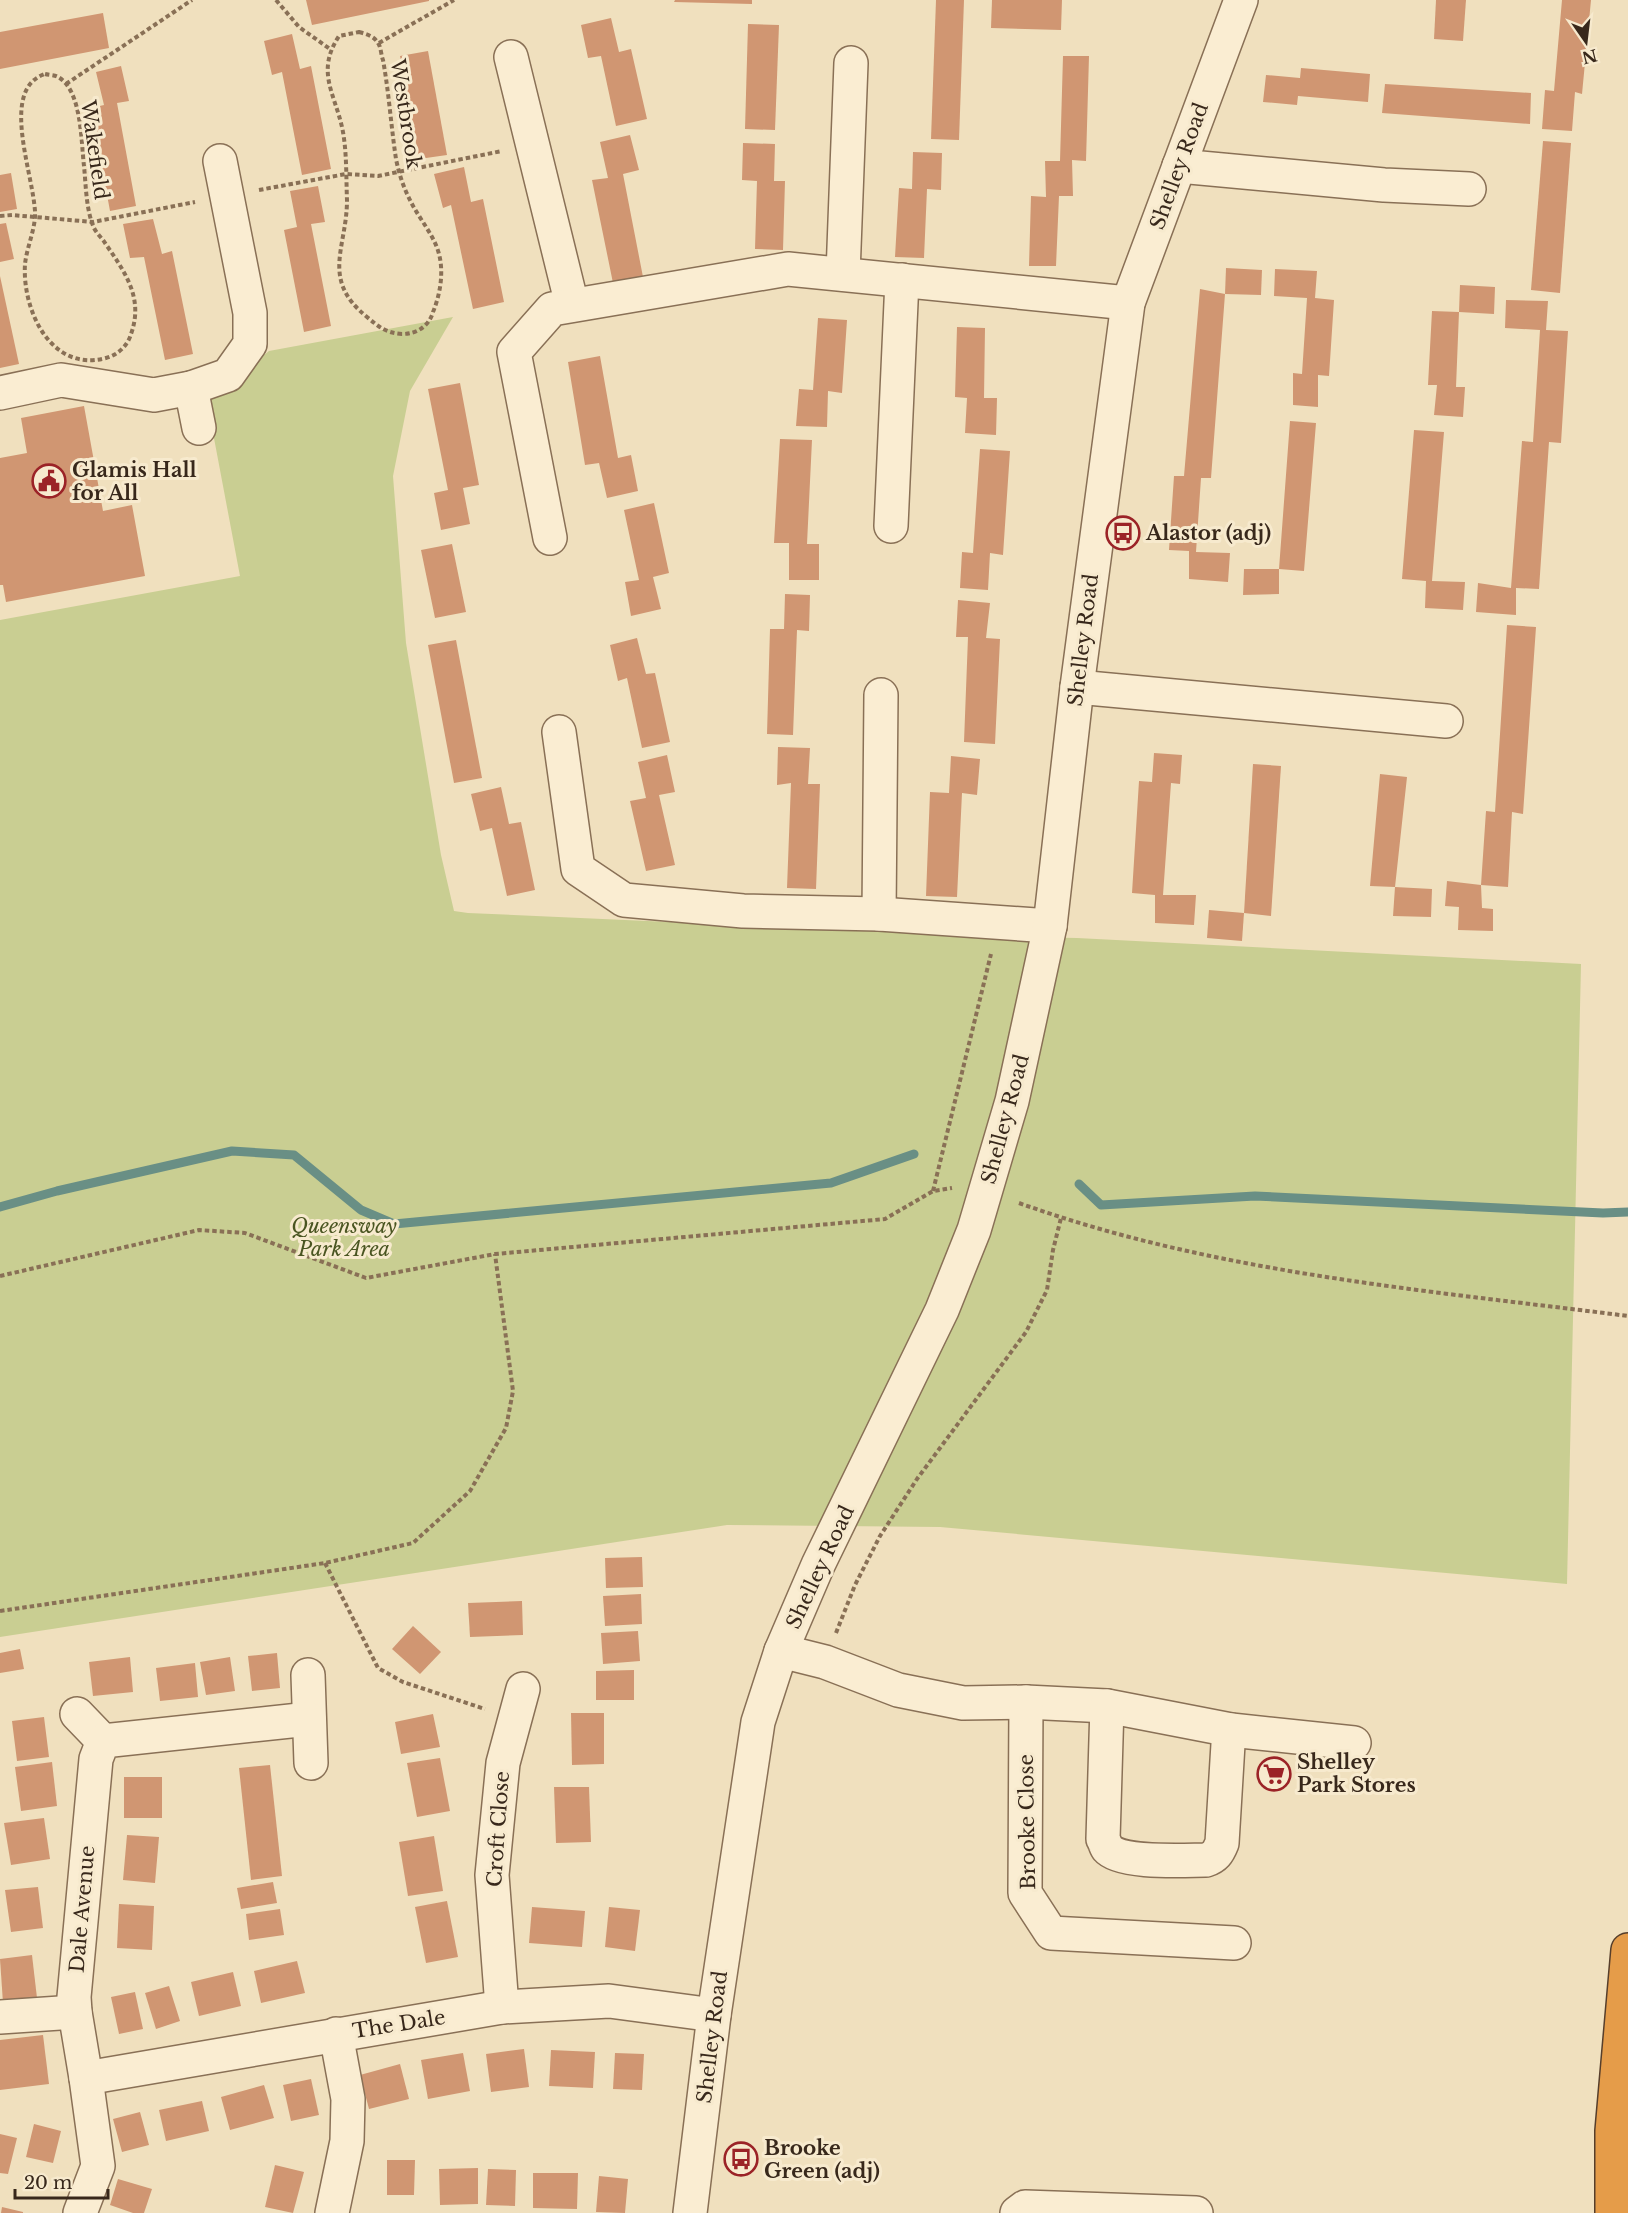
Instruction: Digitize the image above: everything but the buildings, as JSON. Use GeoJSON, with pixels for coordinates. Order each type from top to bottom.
{"type":"FeatureCollection","features":[{"type":"Feature","properties":{"kind":"highway"},"geometry":{"type":"LineString","coordinates":[[1612,2213],[1612,2131],[1628,1950]]}},
{"type":"Feature","properties":{"kind":"street","name":"Shelley Road"},"geometry":{"type":"LineString","coordinates":[[690,2213],[714,2015],[758,1722],[781,1651],[818,1566],[942,1310],[974,1230],[1012,1101],[1050,926],[1077,687],[1128,303],[1240,0]]}},
{"type":"Feature","properties":{"kind":"street"},"geometry":{"type":"LineString","coordinates":[[511,57],[572,306]]}},
{"type":"Feature","properties":{"kind":"street"},"geometry":{"type":"LineString","coordinates":[[843,274],[851,63]]}},
{"type":"Feature","properties":{"kind":"street"},"geometry":{"type":"LineString","coordinates":[[0,393],[61,380],[154,395],[191,388],[228,375],[250,344],[250,313],[220,161]]}},
{"type":"Feature","properties":{"kind":"street"},"geometry":{"type":"LineString","coordinates":[[1179,166],[1384,185],[1469,189]]}},
{"type":"Feature","properties":{"kind":"street"},"geometry":{"type":"LineString","coordinates":[[550,538],[514,352],[552,309],[788,269],[1128,303]]}},
{"type":"Feature","properties":{"kind":"street"},"geometry":{"type":"LineString","coordinates":[[891,526],[902,280]]}},
{"type":"Feature","properties":{"kind":"street"},"geometry":{"type":"LineString","coordinates":[[191,388],[199,428]]}},
{"type":"Feature","properties":{"kind":"street"},"geometry":{"type":"LineString","coordinates":[[1077,687],[1446,720]]}},
{"type":"Feature","properties":{"kind":"street"},"geometry":{"type":"LineString","coordinates":[[879,914],[881,695]]}},
{"type":"Feature","properties":{"kind":"street"},"geometry":{"type":"LineString","coordinates":[[559,732],[578,868],[624,900],[743,911],[879,914],[1050,926]]}},
{"type":"Feature","properties":{"kind":"street"},"geometry":{"type":"LineString","coordinates":[[781,1651],[825,1662],[898,1690],[963,1703],[1026,1702],[1107,1706],[1231,1730],[1354,1743]]}},
{"type":"Feature","properties":{"kind":"street"},"geometry":{"type":"LineString","coordinates":[[308,1675],[311,1763]]}},
{"type":"Feature","properties":{"kind":"street","name":"Brooke Close"},"geometry":{"type":"LineString","coordinates":[[1026,1702],[1025,1893],[1052,1933],[1234,1943]]}},
{"type":"Feature","properties":{"kind":"street","name":"Croft Close"},"geometry":{"type":"LineString","coordinates":[[502,2007],[492,1875],[503,1763],[519,1704]]}},
{"type":"Feature","properties":{"kind":"street"},"geometry":{"type":"LineString","coordinates":[[1107,1706],[1103,1839],[1106,1848],[1116,1854],[1132,1858],[1206,1860],[1219,1851],[1222,1843],[1228,1744],[1231,1730]]}},
{"type":"Feature","properties":{"kind":"street"},"geometry":{"type":"LineString","coordinates":[[77,1714],[104,1741],[309,1719]]}},
{"type":"Feature","properties":{"kind":"street","name":"Dale Avenue"},"geometry":{"type":"LineString","coordinates":[[80,2213],[98,2166],[75,2012],[96,1759],[104,1741]]}},
{"type":"Feature","properties":{"kind":"street","name":"The Dale"},"geometry":{"type":"LineString","coordinates":[[86,2078],[502,2007],[609,2001],[714,2015]]}},
{"type":"Feature","properties":{"kind":"street"},"geometry":{"type":"LineString","coordinates":[[0,2016],[75,2012]]}},
{"type":"Feature","properties":{"kind":"street"},"geometry":{"type":"LineString","coordinates":[[336,2034],[348,2099],[347,2141],[339,2212]]}},
{"type":"Feature","properties":{"kind":"street"},"geometry":{"type":"LineString","coordinates":[[1017,2213],[1025,2206],[1197,2212]]}},
{"type":"Feature","properties":{"kind":"path"},"geometry":{"type":"LineString","coordinates":[[66,84],[192,0]]}},
{"type":"Feature","properties":{"kind":"path"},"geometry":{"type":"LineString","coordinates":[[276,0],[299,27],[330,49]]}},
{"type":"Feature","properties":{"kind":"path"},"geometry":{"type":"LineString","coordinates":[[379,43],[454,0]]}},
{"type":"Feature","properties":{"kind":"path","name":"Westbrook"},"geometry":{"type":"LineString","coordinates":[[359,32],[369,35],[379,43],[399,172],[411,202],[439,254],[441,274],[436,302],[429,320],[423,329],[407,334],[388,333],[365,316],[347,298],[341,282],[339,262],[347,207],[346,174],[342,128],[326,69],[330,49],[339,36],[359,32]]}},
{"type":"Feature","properties":{"kind":"path","name":"Wakefield"},"geometry":{"type":"LineString","coordinates":[[20,161],[34,202],[35,216],[25,266],[28,299],[37,326],[49,341],[66,355],[94,361],[109,358],[119,352],[129,340],[136,323],[135,302],[130,282],[94,229],[89,211],[76,105],[70,88],[57,76],[45,74],[26,81]]}},
{"type":"Feature","properties":{"kind":"path"},"geometry":{"type":"LineString","coordinates":[[0,216],[35,216],[93,222],[346,174],[378,176],[532,145]]}},
{"type":"Feature","properties":{"kind":"path"},"geometry":{"type":"LineString","coordinates":[[933,1191],[999,921]]}},
{"type":"Feature","properties":{"kind":"path"},"geometry":{"type":"LineString","coordinates":[[0,1276],[199,1230],[245,1233],[366,1278],[495,1254],[885,1219],[933,1191],[956,1188]]}},
{"type":"Feature","properties":{"kind":"path"},"geometry":{"type":"LineString","coordinates":[[1019,1203],[1061,1218],[1219,1259],[1407,1288],[1628,1316]]}},
{"type":"Feature","properties":{"kind":"path"},"geometry":{"type":"LineString","coordinates":[[825,1662],[855,1585],[880,1536],[917,1479],[1026,1332],[1047,1290],[1061,1218]]}},
{"type":"Feature","properties":{"kind":"path"},"geometry":{"type":"LineString","coordinates":[[0,1611],[325,1563],[413,1543],[470,1491],[506,1428],[513,1391],[495,1254]]}},
{"type":"Feature","properties":{"kind":"path"},"geometry":{"type":"LineString","coordinates":[[325,1563],[378,1668],[403,1682],[519,1704]]}},
{"type":"Feature","properties":{"kind":"green space","name":"Queensway Park Area"},"geometry":{"type":"Polygon","coordinates":[[[453,317],[410,391],[393,476],[406,643],[441,855],[454,911],[984,936],[1077,938],[1581,964],[1567,1584],[940,1527],[727,1525],[0,1637],[0,620],[240,576],[207,401],[269,351],[453,317]]]}},
{"type":"Feature","properties":{"kind":"waterway"},"geometry":{"type":"LineString","coordinates":[[0,1207],[57,1191],[232,1151],[294,1155],[361,1210],[394,1224],[831,1183],[914,1154]]}},
{"type":"Feature","properties":{"kind":"waterway"},"geometry":{"type":"LineString","coordinates":[[1079,1184],[1101,1205],[1255,1196],[1603,1213],[1628,1212]]}},
{"type":"Feature","properties":{"kind":"place","name":"Glamis Hall for All"},"geometry":{"type":"Point","coordinates":[49,481]}},
{"type":"Feature","properties":{"kind":"place","name":"Alastor (adj)"},"geometry":{"type":"Point","coordinates":[1123,533]}},
{"type":"Feature","properties":{"kind":"place","name":"Shelley Park Stores"},"geometry":{"type":"Point","coordinates":[1274,1774]}},
{"type":"Feature","properties":{"kind":"place","name":"Brooke Green (adj)"},"geometry":{"type":"Point","coordinates":[741,2159]}}]}
